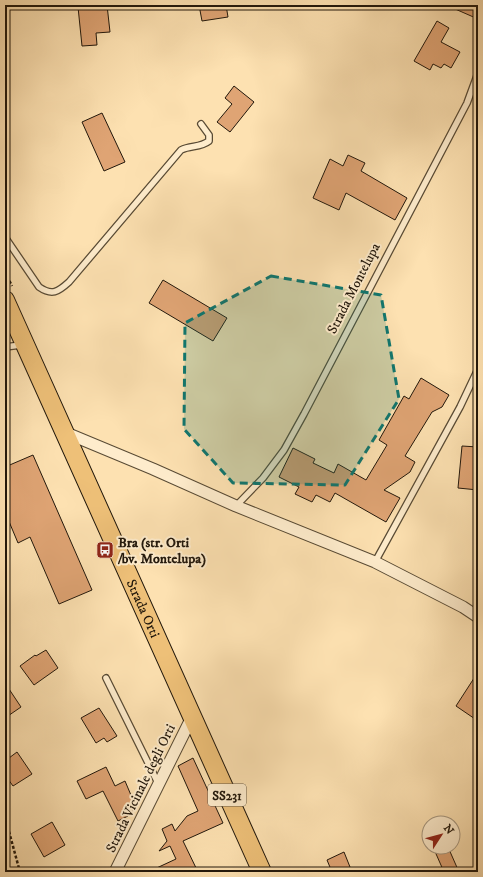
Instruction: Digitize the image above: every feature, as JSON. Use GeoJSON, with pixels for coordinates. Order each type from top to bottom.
{"type":"FeatureCollection","features":[{"type":"Feature","properties":{"kind":"main road","name":"Strada Orti"},"geometry":{"type":"LineString","coordinates":[[5,300],[262,872]]}},
{"type":"Feature","properties":{"kind":"street"},"geometry":{"type":"LineString","coordinates":[[64,432],[236,506],[375,562],[478,617]]}},
{"type":"Feature","properties":{"kind":"street","name":"Strada Vicinale degli Orti"},"geometry":{"type":"LineString","coordinates":[[115,872],[192,717]]}},
{"type":"Feature","properties":{"kind":"lane","name":"Strada Montelupa"},"geometry":{"type":"LineString","coordinates":[[236,506],[263,478],[284,450],[467,103],[478,73]]}},
{"type":"Feature","properties":{"kind":"lane"},"geometry":{"type":"LineString","coordinates":[[5,237],[39,286],[46,292],[54,292],[61,289],[69,282],[181,150],[189,146],[202,146],[209,142],[209,135],[201,124]]}},
{"type":"Feature","properties":{"kind":"lane"},"geometry":{"type":"LineString","coordinates":[[5,347],[26,344]]}},
{"type":"Feature","properties":{"kind":"lane"},"geometry":{"type":"LineString","coordinates":[[375,562],[460,407],[478,369]]}},
{"type":"Feature","properties":{"kind":"lane"},"geometry":{"type":"LineString","coordinates":[[106,678],[158,784]]}},
{"type":"Feature","properties":{"kind":"path"},"geometry":{"type":"LineString","coordinates":[[5,817],[20,872]]}},
{"type":"Feature","properties":{"kind":"highlighted area"},"geometry":{"type":"Polygon","coordinates":[[[271,276],[381,295],[399,399],[345,485],[233,483],[184,429],[185,323],[271,276]]]}},
{"type":"Feature","properties":{"kind":"building"},"geometry":{"type":"Polygon","coordinates":[[[107,5],[110,32],[96,33],[97,45],[82,46],[78,7],[107,5]]]}},
{"type":"Feature","properties":{"kind":"building"},"geometry":{"type":"Polygon","coordinates":[[[199,5],[226,5],[228,17],[202,21],[199,5]]]}},
{"type":"Feature","properties":{"kind":"building"},"geometry":{"type":"Polygon","coordinates":[[[446,5],[478,5],[478,19],[446,5]]]}},
{"type":"Feature","properties":{"kind":"building"},"geometry":{"type":"Polygon","coordinates":[[[437,21],[449,28],[441,42],[460,52],[451,68],[444,64],[441,68],[433,64],[430,70],[414,61],[437,21]]]}},
{"type":"Feature","properties":{"kind":"building"},"geometry":{"type":"Polygon","coordinates":[[[234,86],[254,102],[230,132],[217,122],[232,104],[225,98],[234,86]]]}},
{"type":"Feature","properties":{"kind":"building"},"geometry":{"type":"Polygon","coordinates":[[[102,113],[125,162],[104,171],[82,122],[102,113]]]}},
{"type":"Feature","properties":{"kind":"building"},"geometry":{"type":"Polygon","coordinates":[[[348,155],[365,163],[361,171],[407,198],[395,220],[346,193],[339,210],[313,198],[330,159],[343,166],[348,155]]]}},
{"type":"Feature","properties":{"kind":"building"},"geometry":{"type":"Polygon","coordinates":[[[163,280],[227,318],[213,341],[149,303],[163,280]]]}},
{"type":"Feature","properties":{"kind":"building"},"geometry":{"type":"Polygon","coordinates":[[[421,378],[449,395],[442,407],[432,412],[405,456],[415,462],[410,472],[384,490],[400,498],[386,522],[335,493],[330,502],[316,495],[312,502],[295,494],[299,487],[279,477],[293,448],[315,459],[313,463],[334,473],[338,464],[366,480],[387,445],[379,440],[404,396],[409,399],[421,378]]]}},
{"type":"Feature","properties":{"kind":"building"},"geometry":{"type":"Polygon","coordinates":[[[462,446],[478,447],[478,490],[458,488],[462,446]]]}},
{"type":"Feature","properties":{"kind":"building"},"geometry":{"type":"Polygon","coordinates":[[[33,455],[92,590],[59,604],[30,537],[18,543],[5,512],[5,467],[33,455]]]}},
{"type":"Feature","properties":{"kind":"building"},"geometry":{"type":"Polygon","coordinates":[[[46,650],[58,668],[34,685],[20,666],[35,655],[36,656],[46,650]]]}},
{"type":"Feature","properties":{"kind":"building"},"geometry":{"type":"Polygon","coordinates":[[[478,672],[478,721],[456,706],[478,672]]]}},
{"type":"Feature","properties":{"kind":"building"},"geometry":{"type":"Polygon","coordinates":[[[5,683],[21,707],[5,718],[5,683]]]}},
{"type":"Feature","properties":{"kind":"building"},"geometry":{"type":"Polygon","coordinates":[[[99,708],[117,736],[107,742],[104,738],[96,743],[81,718],[99,708]]]}},
{"type":"Feature","properties":{"kind":"building"},"geometry":{"type":"Polygon","coordinates":[[[17,752],[32,774],[13,786],[5,775],[5,761],[17,752]]]}},
{"type":"Feature","properties":{"kind":"building"},"geometry":{"type":"Polygon","coordinates":[[[193,758],[223,823],[183,841],[198,872],[148,872],[176,859],[170,846],[159,851],[167,841],[162,829],[172,824],[175,831],[187,816],[198,811],[178,766],[193,758]]]}},
{"type":"Feature","properties":{"kind":"building"},"geometry":{"type":"Polygon","coordinates":[[[106,767],[115,786],[125,781],[136,807],[128,816],[118,821],[103,791],[86,799],[77,781],[106,767]]]}},
{"type":"Feature","properties":{"kind":"building"},"geometry":{"type":"Polygon","coordinates":[[[52,822],[65,845],[44,857],[31,834],[52,822]]]}},
{"type":"Feature","properties":{"kind":"building"},"geometry":{"type":"Polygon","coordinates":[[[344,852],[352,872],[332,872],[327,860],[344,852]]]}},
{"type":"Feature","properties":{"kind":"building"},"geometry":{"type":"Polygon","coordinates":[[[437,855],[452,855],[459,872],[444,872],[437,855]]]}},
{"type":"Feature","properties":{"kind":"place","name":"Bra (str. Orti /bv. Montelupa)"},"geometry":{"type":"Point","coordinates":[105,550]}}]}
